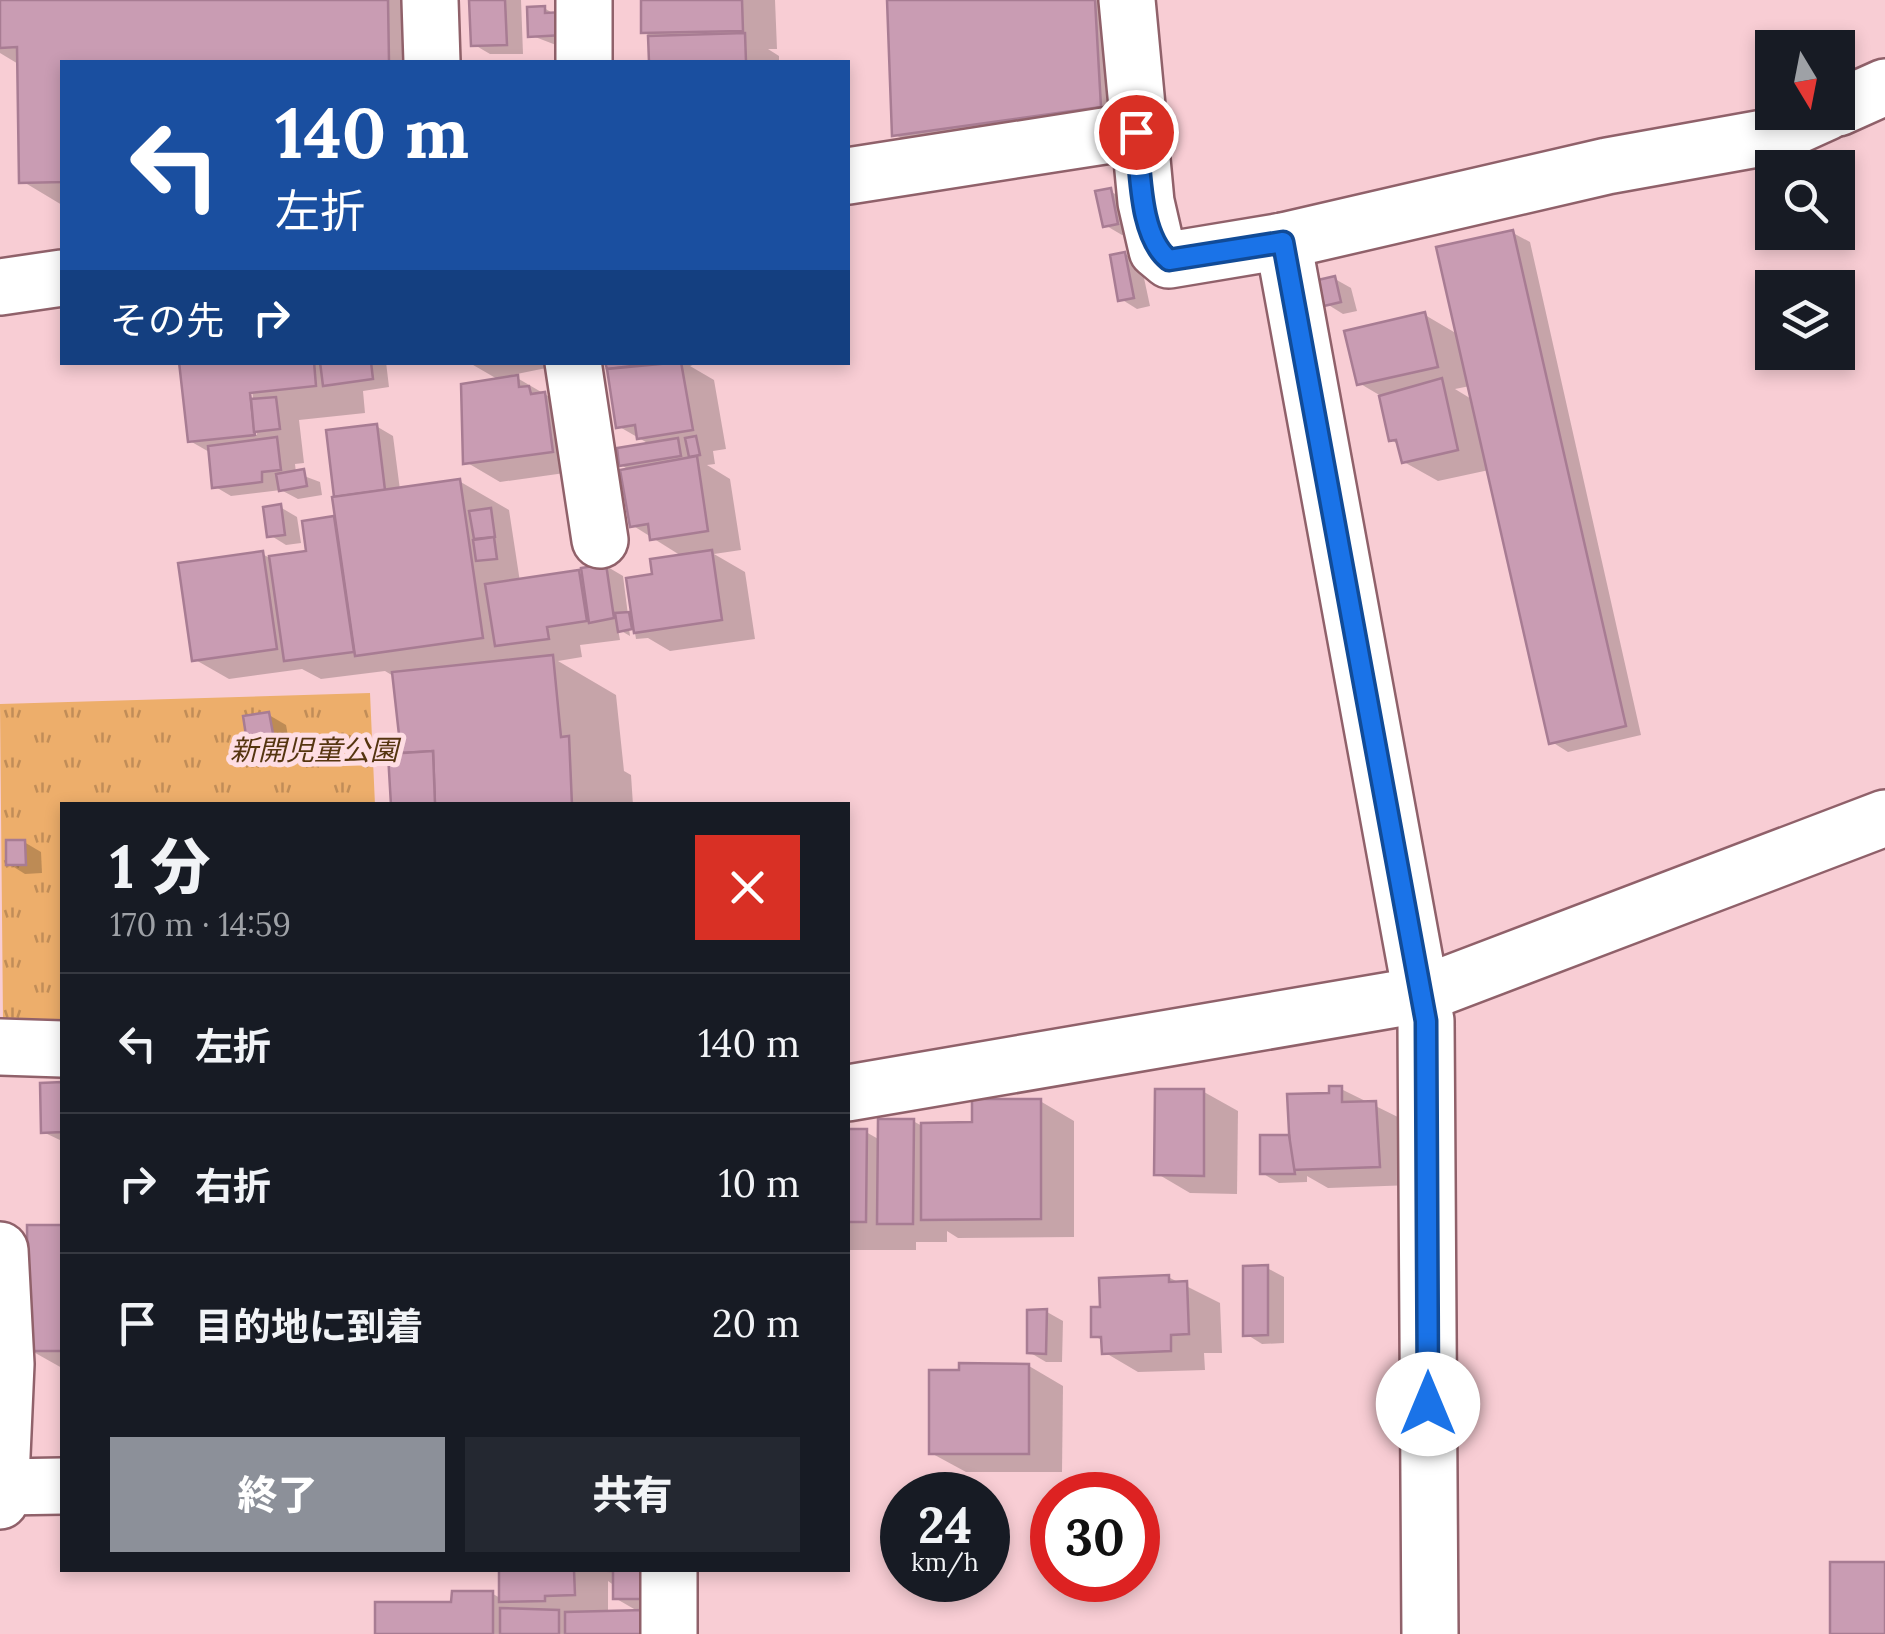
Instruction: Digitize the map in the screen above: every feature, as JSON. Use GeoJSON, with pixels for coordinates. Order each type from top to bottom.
{"type":"FeatureCollection","features":[{"type":"Feature","properties":{"kind":"street"},"geometry":{"type":"LineString","coordinates":[[430,0],[432,60]]}},
{"type":"Feature","properties":{"kind":"street"},"geometry":{"type":"LineString","coordinates":[[584,0],[584,60]]}},
{"type":"Feature","properties":{"kind":"street"},"geometry":{"type":"LineString","coordinates":[[1127,0],[1136,132],[1152,232],[1157,250],[1169,260],[1283,242],[1607,166],[1774,136],[1788,130]]}},
{"type":"Feature","properties":{"kind":"street"},"geometry":{"type":"LineString","coordinates":[[1855,100],[1885,87]]}},
{"type":"Feature","properties":{"kind":"street"},"geometry":{"type":"LineString","coordinates":[[850,176],[1136,132]]}},
{"type":"Feature","properties":{"kind":"street"},"geometry":{"type":"LineString","coordinates":[[1283,242],[1426,1021],[1430,1634]]}},
{"type":"Feature","properties":{"kind":"street"},"geometry":{"type":"LineString","coordinates":[[0,287],[60,278]]}},
{"type":"Feature","properties":{"kind":"street"},"geometry":{"type":"LineString","coordinates":[[573,365],[600,540]]}},
{"type":"Feature","properties":{"kind":"street"},"geometry":{"type":"LineString","coordinates":[[850,1093],[1420,995],[1885,818]]}},
{"type":"Feature","properties":{"kind":"street"},"geometry":{"type":"LineString","coordinates":[[0,1047],[60,1049]]}},
{"type":"Feature","properties":{"kind":"street"},"geometry":{"type":"LineString","coordinates":[[0,1267],[6,1364],[1,1494],[60,1486]]}},
{"type":"Feature","properties":{"kind":"street"},"geometry":{"type":"LineString","coordinates":[[669,1572],[669,1634]]}},
{"type":"Feature","properties":{"kind":"green space","name":"新開児童公園"},"geometry":{"type":"Polygon","coordinates":[[[370,693],[375,802],[60,802],[60,1023],[3,1020],[0,704],[370,693]]]}},
{"type":"Feature","properties":{"kind":"building"},"geometry":{"type":"Polygon","coordinates":[[[0,0],[388,0],[389,60],[60,60],[60,182],[19,183],[17,47],[0,48],[0,0]]]}},
{"type":"Feature","properties":{"kind":"building"},"geometry":{"type":"Polygon","coordinates":[[[469,0],[505,0],[507,45],[471,46],[469,0]]]}},
{"type":"Feature","properties":{"kind":"building"},"geometry":{"type":"Polygon","coordinates":[[[641,0],[742,0],[743,31],[641,33],[641,0]]]}},
{"type":"Feature","properties":{"kind":"building"},"geometry":{"type":"Polygon","coordinates":[[[887,0],[1095,0],[1101,107],[892,136],[887,0]]]}},
{"type":"Feature","properties":{"kind":"building"},"geometry":{"type":"Polygon","coordinates":[[[545,6],[545,13],[564,12],[564,35],[528,37],[527,7],[545,6]]]}},
{"type":"Feature","properties":{"kind":"building"},"geometry":{"type":"Polygon","coordinates":[[[745,33],[746,60],[649,60],[648,36],[745,33]]]}},
{"type":"Feature","properties":{"kind":"building"},"geometry":{"type":"Polygon","coordinates":[[[1111,188],[1118,224],[1103,227],[1095,191],[1111,188]]]}},
{"type":"Feature","properties":{"kind":"building"},"geometry":{"type":"Polygon","coordinates":[[[1513,230],[1626,726],[1549,744],[1436,247],[1513,230]]]}},
{"type":"Feature","properties":{"kind":"building"},"geometry":{"type":"Polygon","coordinates":[[[1125,252],[1134,298],[1118,301],[1110,255],[1125,252]]]}},
{"type":"Feature","properties":{"kind":"building"},"geometry":{"type":"Polygon","coordinates":[[[1335,276],[1341,302],[1324,306],[1318,280],[1335,276]]]}},
{"type":"Feature","properties":{"kind":"building"},"geometry":{"type":"Polygon","coordinates":[[[1425,312],[1438,367],[1357,385],[1344,331],[1425,312]]]}},
{"type":"Feature","properties":{"kind":"building"},"geometry":{"type":"Polygon","coordinates":[[[179,365],[314,365],[316,386],[250,393],[255,435],[188,442],[179,365]]]}},
{"type":"Feature","properties":{"kind":"building"},"geometry":{"type":"Polygon","coordinates":[[[320,365],[371,365],[373,379],[323,386],[320,365]]]}},
{"type":"Feature","properties":{"kind":"building"},"geometry":{"type":"Polygon","coordinates":[[[606,365],[640,365],[607,369],[606,365]]]}},
{"type":"Feature","properties":{"kind":"building"},"geometry":{"type":"Polygon","coordinates":[[[682,365],[693,430],[637,439],[635,425],[616,428],[607,369],[682,365]]]}},
{"type":"Feature","properties":{"kind":"building"},"geometry":{"type":"Polygon","coordinates":[[[518,375],[519,387],[529,386],[531,394],[545,392],[553,452],[463,464],[461,384],[518,375]]]}},
{"type":"Feature","properties":{"kind":"building"},"geometry":{"type":"Polygon","coordinates":[[[1442,378],[1458,450],[1402,463],[1396,440],[1389,441],[1379,396],[1442,378]]]}},
{"type":"Feature","properties":{"kind":"building"},"geometry":{"type":"Polygon","coordinates":[[[276,397],[280,429],[254,432],[251,399],[276,397]]]}},
{"type":"Feature","properties":{"kind":"building"},"geometry":{"type":"Polygon","coordinates":[[[377,424],[385,490],[334,497],[326,430],[377,424]]]}},
{"type":"Feature","properties":{"kind":"building"},"geometry":{"type":"Polygon","coordinates":[[[696,436],[700,455],[689,457],[685,438],[696,436]]]}},
{"type":"Feature","properties":{"kind":"building"},"geometry":{"type":"Polygon","coordinates":[[[277,437],[281,470],[262,472],[262,482],[212,488],[208,446],[277,437]]]}},
{"type":"Feature","properties":{"kind":"building"},"geometry":{"type":"Polygon","coordinates":[[[678,438],[681,456],[619,466],[617,448],[678,438]]]}},
{"type":"Feature","properties":{"kind":"building"},"geometry":{"type":"Polygon","coordinates":[[[697,456],[708,531],[650,540],[648,524],[630,527],[620,470],[697,456]]]}},
{"type":"Feature","properties":{"kind":"building"},"geometry":{"type":"Polygon","coordinates":[[[304,469],[307,486],[279,491],[276,474],[304,469]]]}},
{"type":"Feature","properties":{"kind":"building"},"geometry":{"type":"Polygon","coordinates":[[[460,479],[483,638],[355,656],[332,497],[460,479]]]}},
{"type":"Feature","properties":{"kind":"building"},"geometry":{"type":"Polygon","coordinates":[[[281,504],[285,535],[267,537],[263,507],[281,504]]]}},
{"type":"Feature","properties":{"kind":"building"},"geometry":{"type":"Polygon","coordinates":[[[491,508],[495,537],[474,539],[469,511],[491,508]]]}},
{"type":"Feature","properties":{"kind":"building"},"geometry":{"type":"Polygon","coordinates":[[[334,516],[354,652],[284,661],[269,556],[306,551],[302,521],[334,516]]]}},
{"type":"Feature","properties":{"kind":"building"},"geometry":{"type":"Polygon","coordinates":[[[494,537],[497,559],[476,561],[473,540],[494,537]]]}},
{"type":"Feature","properties":{"kind":"building"},"geometry":{"type":"Polygon","coordinates":[[[712,550],[722,620],[634,633],[626,578],[652,574],[650,559],[712,550]]]}},
{"type":"Feature","properties":{"kind":"building"},"geometry":{"type":"Polygon","coordinates":[[[263,551],[277,649],[192,661],[178,563],[263,551]]]}},
{"type":"Feature","properties":{"kind":"building"},"geometry":{"type":"Polygon","coordinates":[[[606,564],[614,618],[589,623],[581,568],[606,564]]]}},
{"type":"Feature","properties":{"kind":"building"},"geometry":{"type":"Polygon","coordinates":[[[579,570],[587,621],[547,627],[549,639],[495,646],[485,584],[579,570]]]}},
{"type":"Feature","properties":{"kind":"building"},"geometry":{"type":"Polygon","coordinates":[[[629,612],[632,629],[618,632],[615,613],[629,612]]]}},
{"type":"Feature","properties":{"kind":"building"},"geometry":{"type":"Polygon","coordinates":[[[553,655],[561,737],[569,736],[572,802],[435,802],[433,751],[401,753],[392,672],[553,655]]]}},
{"type":"Feature","properties":{"kind":"building"},"geometry":{"type":"Polygon","coordinates":[[[269,712],[274,739],[247,742],[243,716],[269,712]]]}},
{"type":"Feature","properties":{"kind":"building"},"geometry":{"type":"Polygon","coordinates":[[[433,751],[435,802],[391,802],[388,754],[433,751]]]}},
{"type":"Feature","properties":{"kind":"building"},"geometry":{"type":"Polygon","coordinates":[[[6,840],[25,840],[26,865],[6,865],[6,840]]]}},
{"type":"Feature","properties":{"kind":"building"},"geometry":{"type":"Polygon","coordinates":[[[60,1082],[60,1132],[41,1133],[40,1083],[60,1082]]]}},
{"type":"Feature","properties":{"kind":"building"},"geometry":{"type":"Polygon","coordinates":[[[1329,1086],[1342,1086],[1342,1102],[1376,1101],[1380,1167],[1291,1170],[1287,1094],[1329,1093],[1329,1086]]]}},
{"type":"Feature","properties":{"kind":"building"},"geometry":{"type":"Polygon","coordinates":[[[1155,1089],[1204,1089],[1204,1176],[1154,1175],[1155,1089]]]}},
{"type":"Feature","properties":{"kind":"building"},"geometry":{"type":"Polygon","coordinates":[[[972,1099],[1041,1099],[1041,1219],[921,1220],[921,1123],[972,1122],[972,1099]]]}},
{"type":"Feature","properties":{"kind":"building"},"geometry":{"type":"Polygon","coordinates":[[[878,1119],[914,1119],[913,1224],[877,1224],[878,1119]]]}},
{"type":"Feature","properties":{"kind":"building"},"geometry":{"type":"Polygon","coordinates":[[[850,1129],[867,1129],[866,1222],[850,1222],[850,1129]]]}},
{"type":"Feature","properties":{"kind":"building"},"geometry":{"type":"Polygon","coordinates":[[[1260,1135],[1289,1135],[1295,1174],[1260,1174],[1260,1135]]]}},
{"type":"Feature","properties":{"kind":"building"},"geometry":{"type":"Polygon","coordinates":[[[27,1225],[60,1225],[60,1351],[28,1351],[27,1225]]]}},
{"type":"Feature","properties":{"kind":"building"},"geometry":{"type":"Polygon","coordinates":[[[1268,1265],[1268,1335],[1243,1336],[1243,1266],[1268,1265]]]}},
{"type":"Feature","properties":{"kind":"building"},"geometry":{"type":"Polygon","coordinates":[[[1169,1275],[1169,1282],[1187,1281],[1189,1334],[1171,1335],[1171,1351],[1102,1354],[1101,1337],[1091,1337],[1091,1307],[1100,1307],[1099,1278],[1169,1275]]]}},
{"type":"Feature","properties":{"kind":"building"},"geometry":{"type":"Polygon","coordinates":[[[1047,1309],[1046,1354],[1027,1353],[1027,1310],[1047,1309]]]}},
{"type":"Feature","properties":{"kind":"building"},"geometry":{"type":"Polygon","coordinates":[[[959,1363],[1029,1364],[1029,1454],[929,1454],[929,1370],[959,1370],[959,1363]]]}},
{"type":"Feature","properties":{"kind":"building"},"geometry":{"type":"Polygon","coordinates":[[[1830,1562],[1885,1562],[1885,1634],[1830,1634],[1830,1562]]]}},
{"type":"Feature","properties":{"kind":"building"},"geometry":{"type":"Polygon","coordinates":[[[499,1572],[574,1572],[575,1595],[545,1596],[545,1601],[499,1602],[499,1572]]]}},
{"type":"Feature","properties":{"kind":"building"},"geometry":{"type":"Polygon","coordinates":[[[613,1572],[646,1572],[647,1599],[613,1599],[613,1572]]]}},
{"type":"Feature","properties":{"kind":"building"},"geometry":{"type":"Polygon","coordinates":[[[452,1591],[493,1591],[493,1634],[375,1634],[375,1602],[451,1602],[452,1591]]]}},
{"type":"Feature","properties":{"kind":"building"},"geometry":{"type":"Polygon","coordinates":[[[500,1608],[559,1610],[559,1634],[500,1634],[500,1608]]]}},
{"type":"Feature","properties":{"kind":"building"},"geometry":{"type":"Polygon","coordinates":[[[644,1610],[644,1634],[565,1634],[565,1612],[644,1610]]]}},
{"type":"Feature","properties":{"kind":"route"},"geometry":{"type":"LineString","coordinates":[[1136,132],[1152,232],[1157,250],[1169,260],[1191,260],[1283,242],[1426,1021],[1428,1404]]}}]}
